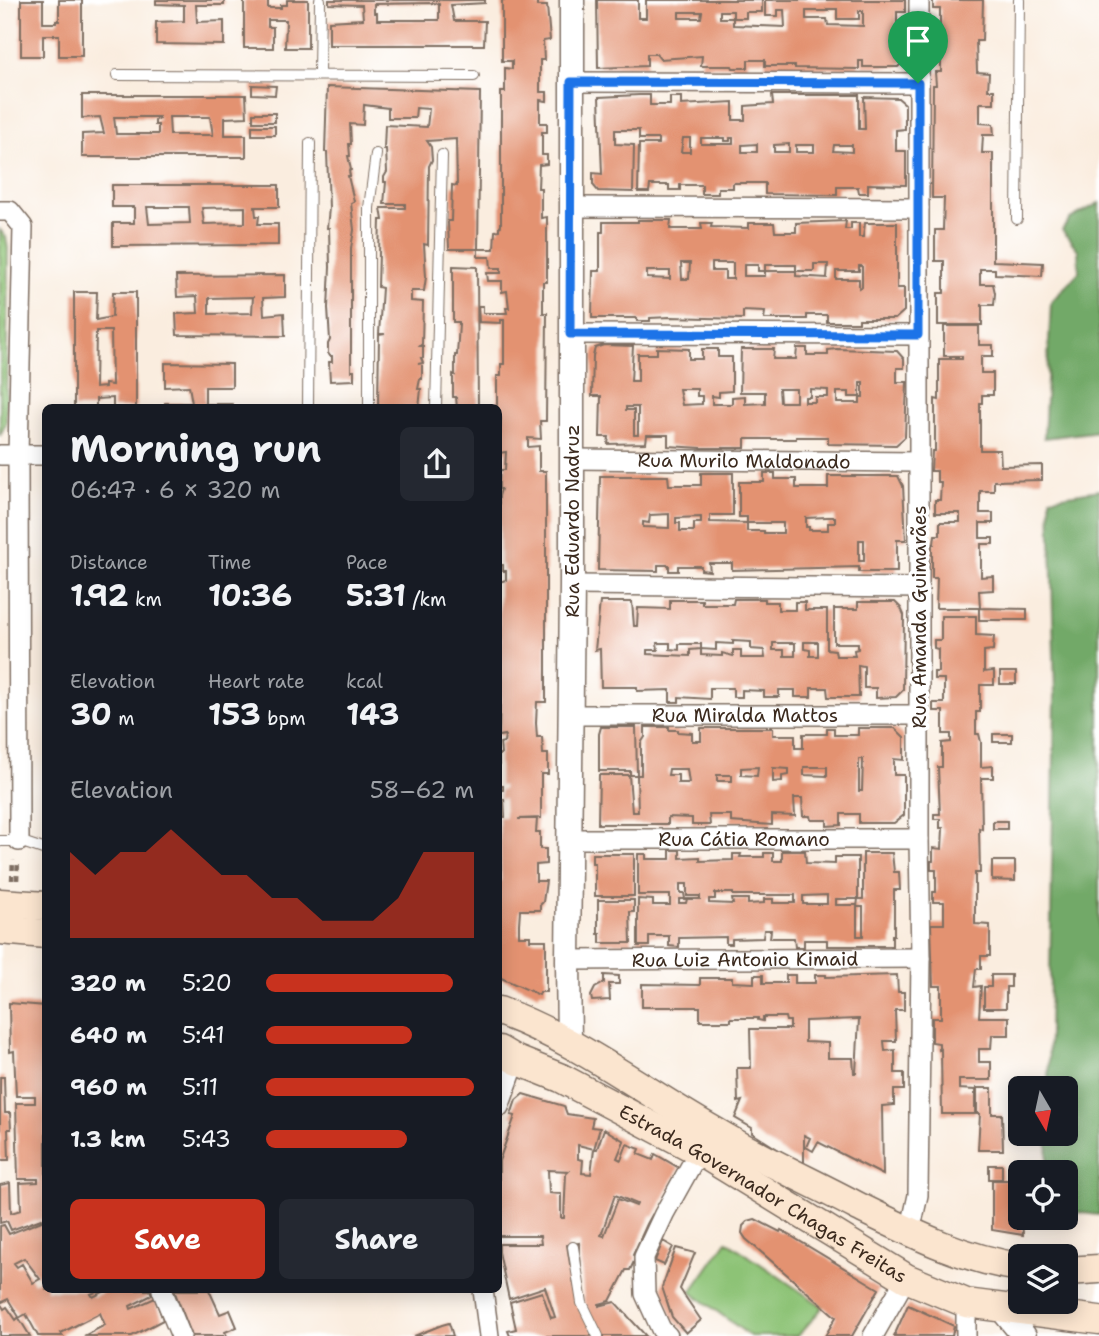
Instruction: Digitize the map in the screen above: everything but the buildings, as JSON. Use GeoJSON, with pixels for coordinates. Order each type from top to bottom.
{"type":"FeatureCollection","features":[{"type":"Feature","properties":{"kind":"main road"},"geometry":{"type":"LineString","coordinates":[[0,903],[42,906]]}},
{"type":"Feature","properties":{"kind":"main road"},"geometry":{"type":"LineString","coordinates":[[0,930],[42,934]]}},
{"type":"Feature","properties":{"kind":"main road","name":"Estrada Governador Chagas Freitas"},"geometry":{"type":"LineString","coordinates":[[502,1012],[569,1043],[721,1136],[909,1233],[954,1251],[1008,1266]]}},
{"type":"Feature","properties":{"kind":"main road","name":"Estrada Governador Chagas Freitas"},"geometry":{"type":"LineString","coordinates":[[507,1055],[561,1078],[699,1151],[906,1278],[966,1303],[1099,1320]]}},
{"type":"Feature","properties":{"kind":"main road"},"geometry":{"type":"LineString","coordinates":[[1078,1270],[1099,1269]]}},
{"type":"Feature","properties":{"kind":"street","name":"Rua Eduardo Nadruz"},"geometry":{"type":"LineString","coordinates":[[569,1043],[572,0]]}},
{"type":"Feature","properties":{"kind":"street","name":"Rua Amanda Guimarães"},"geometry":{"type":"LineString","coordinates":[[909,1233],[918,1195],[921,958],[919,0]]}},
{"type":"Feature","properties":{"kind":"street"},"geometry":{"type":"LineString","coordinates":[[571,82],[918,83]]}},
{"type":"Feature","properties":{"kind":"street"},"geometry":{"type":"LineString","coordinates":[[571,207],[919,208]]}},
{"type":"Feature","properties":{"kind":"street"},"geometry":{"type":"LineString","coordinates":[[0,211],[9,211],[23,226],[9,455],[12,847]]}},
{"type":"Feature","properties":{"kind":"street"},"geometry":{"type":"LineString","coordinates":[[570,334],[918,335]]}},
{"type":"Feature","properties":{"kind":"street"},"geometry":{"type":"LineString","coordinates":[[9,455],[42,455]]}},
{"type":"Feature","properties":{"kind":"street","name":"Rua Murilo Maldonado"},"geometry":{"type":"LineString","coordinates":[[571,459],[919,462]]}},
{"type":"Feature","properties":{"kind":"street"},"geometry":{"type":"LineString","coordinates":[[572,585],[919,588]]}},
{"type":"Feature","properties":{"kind":"street","name":"Rua Miralda Mattos"},"geometry":{"type":"LineString","coordinates":[[570,715],[919,715]]}},
{"type":"Feature","properties":{"kind":"street","name":"Rua Cátia Romano"},"geometry":{"type":"LineString","coordinates":[[569,839],[919,839]]}},
{"type":"Feature","properties":{"kind":"street","name":"Rua Luiz Antonio Kimaid"},"geometry":{"type":"LineString","coordinates":[[568,960],[921,958]]}},
{"type":"Feature","properties":{"kind":"street"},"geometry":{"type":"LineString","coordinates":[[502,1088],[507,1055]]}},
{"type":"Feature","properties":{"kind":"street"},"geometry":{"type":"LineString","coordinates":[[668,1336],[661,1329],[645,1294],[645,1257],[664,1214],[699,1151]]}},
{"type":"Feature","properties":{"kind":"street"},"geometry":{"type":"LineString","coordinates":[[873,1336],[906,1278]]}},
{"type":"Feature","properties":{"kind":"street"},"geometry":{"type":"LineString","coordinates":[[163,1293],[181,1336]]}},
{"type":"Feature","properties":{"kind":"street"},"geometry":{"type":"LineString","coordinates":[[482,1293],[489,1336]]}},
{"type":"Feature","properties":{"kind":"street"},"geometry":{"type":"LineString","coordinates":[[966,1303],[966,1336]]}},
{"type":"Feature","properties":{"kind":"street"},"geometry":{"type":"LineString","coordinates":[[1002,1309],[1024,1336]]}},
{"type":"Feature","properties":{"kind":"lane"},"geometry":{"type":"LineString","coordinates":[[319,75],[320,0]]}},
{"type":"Feature","properties":{"kind":"lane"},"geometry":{"type":"LineString","coordinates":[[1017,219],[1020,0]]}},
{"type":"Feature","properties":{"kind":"lane"},"geometry":{"type":"LineString","coordinates":[[117,75],[474,76]]}},
{"type":"Feature","properties":{"kind":"lane"},"geometry":{"type":"LineString","coordinates":[[308,404],[310,143]]}},
{"type":"Feature","properties":{"kind":"lane"},"geometry":{"type":"LineString","coordinates":[[369,404],[369,208],[376,154]]}},
{"type":"Feature","properties":{"kind":"lane"},"geometry":{"type":"LineString","coordinates":[[436,404],[442,155]]}},
{"type":"Feature","properties":{"kind":"lane"},"geometry":{"type":"LineString","coordinates":[[12,847],[42,850]]}},
{"type":"Feature","properties":{"kind":"lane"},"geometry":{"type":"LineString","coordinates":[[573,1247],[582,1303],[598,1336]]}},
{"type":"Feature","properties":{"kind":"green space"},"geometry":{"type":"Polygon","coordinates":[[[1099,203],[1099,431],[1044,438],[1051,302],[1079,272],[1078,250],[1062,230],[1070,219],[1099,203]]]}},
{"type":"Feature","properties":{"kind":"green space"},"geometry":{"type":"Polygon","coordinates":[[[0,230],[6,237],[8,249],[6,423],[0,436],[0,230]]]}},
{"type":"Feature","properties":{"kind":"green space"},"geometry":{"type":"Polygon","coordinates":[[[1099,490],[1099,1215],[1078,1212],[1078,1160],[1047,1160],[1048,1146],[1078,1146],[1078,1076],[1048,1076],[1055,696],[1050,498],[1099,490]]]}},
{"type":"Feature","properties":{"kind":"green space"},"geometry":{"type":"Polygon","coordinates":[[[727,1241],[823,1307],[798,1336],[750,1336],[691,1292],[727,1241]]]}},
{"type":"Feature","properties":{"kind":"route"},"geometry":{"type":"LineString","coordinates":[[571,82],[918,83],[918,335],[570,334],[571,82]]}}]}
